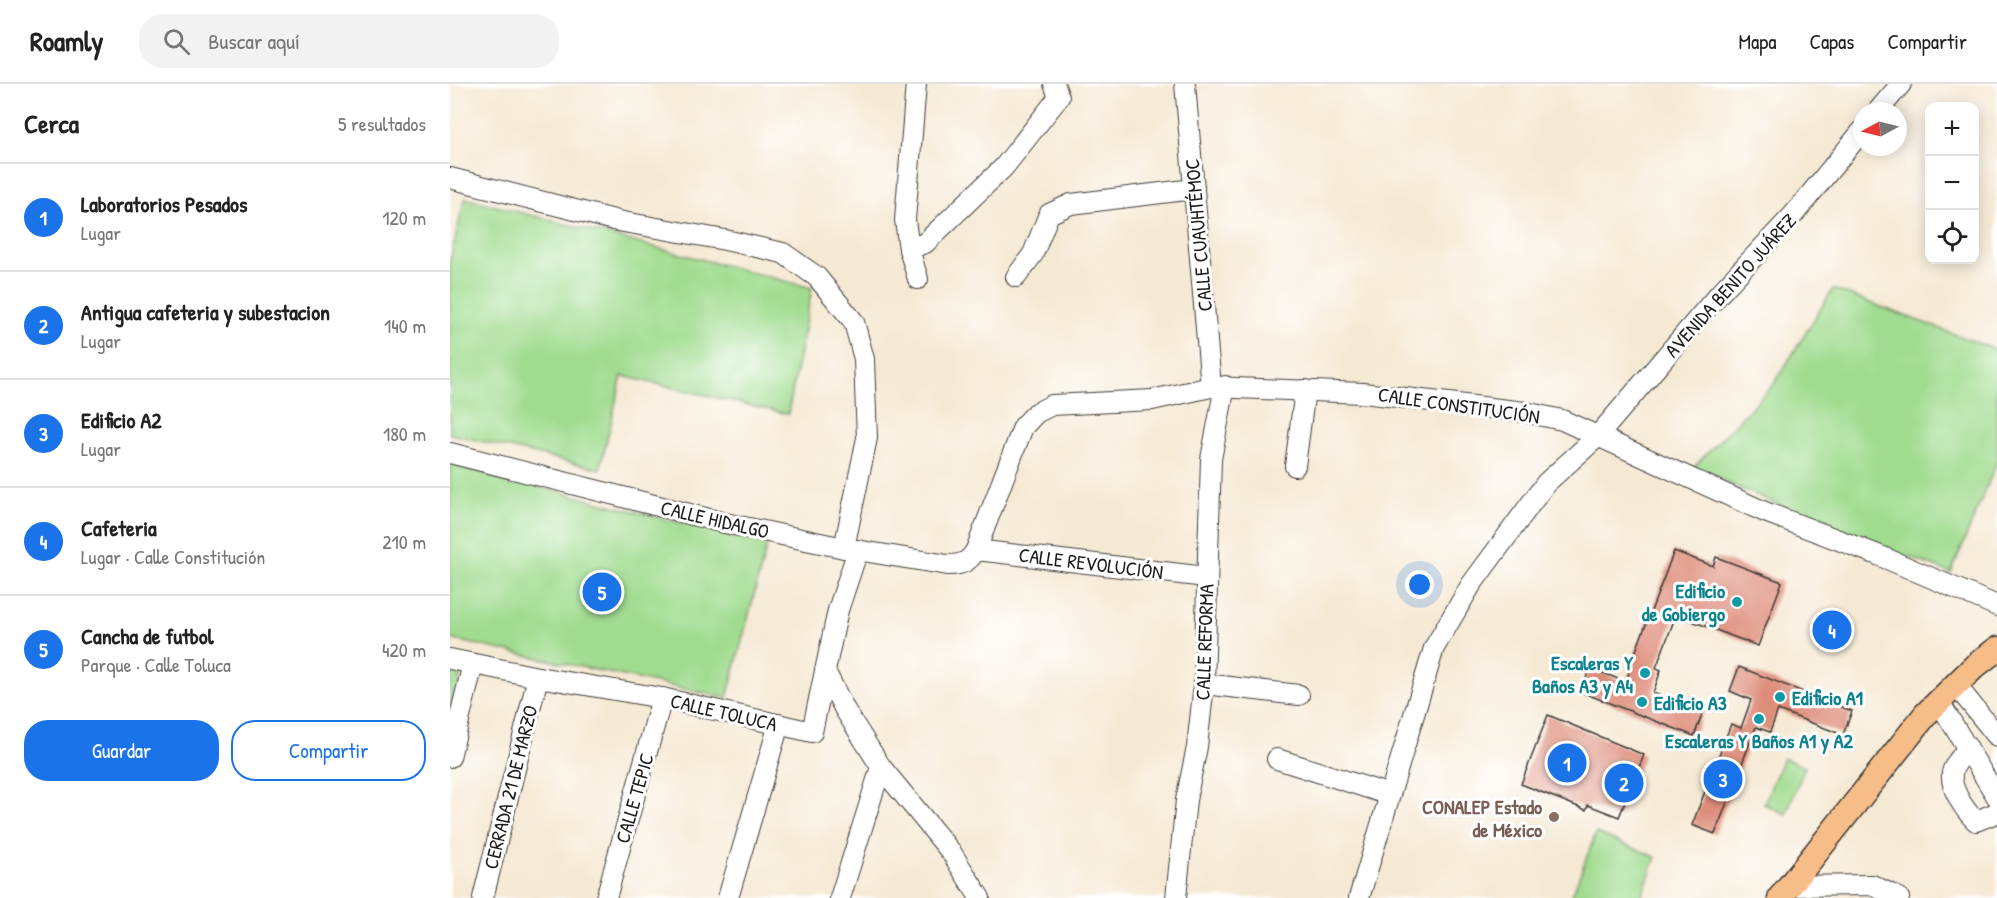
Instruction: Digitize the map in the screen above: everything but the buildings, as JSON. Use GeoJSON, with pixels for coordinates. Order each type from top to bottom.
{"type":"FeatureCollection","features":[{"type":"Feature","properties":{"kind":"main road"},"geometry":{"type":"LineString","coordinates":[[1785,892],[1926,714],[1947,692],[1997,649]]}},
{"type":"Feature","properties":{"kind":"street"},"geometry":{"type":"LineString","coordinates":[[916,84],[904,220],[909,249],[918,279]]}},
{"type":"Feature","properties":{"kind":"street","name":"CALLE CUAUHTÉMOC"},"geometry":{"type":"LineString","coordinates":[[1185,84],[1194,189],[1218,386]]}},
{"type":"Feature","properties":{"kind":"street"},"geometry":{"type":"LineString","coordinates":[[1885,102],[1900,84]]}},
{"type":"Feature","properties":{"kind":"street"},"geometry":{"type":"LineString","coordinates":[[909,249],[925,243],[1004,167],[1057,90]]}},
{"type":"Feature","properties":{"kind":"street","name":"AVENIDA BENITO JUÁREZ"},"geometry":{"type":"LineString","coordinates":[[1359,898],[1434,648],[1471,585],[1546,483],[1597,437],[1719,294],[1794,214],[1853,142]]}},
{"type":"Feature","properties":{"kind":"street","name":"CALLE TOLUCA"},"geometry":{"type":"LineString","coordinates":[[450,178],[618,222],[725,240],[783,253],[817,277],[854,322],[864,359],[867,438],[851,549],[812,732],[662,698],[450,659]]}},
{"type":"Feature","properties":{"kind":"street"},"geometry":{"type":"LineString","coordinates":[[1016,277],[1033,254],[1049,214],[1071,204],[1194,189]]}},
{"type":"Feature","properties":{"kind":"street","name":"CALLE CONSTITUCIÓN"},"geometry":{"type":"LineString","coordinates":[[976,550],[1023,427],[1036,413],[1052,405],[1152,400],[1218,386],[1363,393],[1525,412],[1562,420],[1765,512],[1878,555],[1997,606]]}},
{"type":"Feature","properties":{"kind":"street","name":"CALLE REFORMA"},"geometry":{"type":"LineString","coordinates":[[1176,898],[1186,800],[1197,747],[1204,684],[1210,459],[1218,386]]}},
{"type":"Feature","properties":{"kind":"street"},"geometry":{"type":"LineString","coordinates":[[1295,466],[1305,390]]}},
{"type":"Feature","properties":{"kind":"street","name":"CALLE HIDALGO"},"geometry":{"type":"LineString","coordinates":[[450,453],[724,523],[851,549],[948,565],[961,565],[972,558],[976,550]]}},
{"type":"Feature","properties":{"kind":"street","name":"CALLE REVOLUCIÓN"},"geometry":{"type":"LineString","coordinates":[[976,550],[1206,577]]}},
{"type":"Feature","properties":{"kind":"street"},"geometry":{"type":"LineString","coordinates":[[450,757],[473,664]]}},
{"type":"Feature","properties":{"kind":"street"},"geometry":{"type":"LineString","coordinates":[[825,671],[845,710],[881,768],[951,852],[980,898]]}},
{"type":"Feature","properties":{"kind":"street","name":"CERRADA 21 DE MARZO"},"geometry":{"type":"LineString","coordinates":[[483,898],[538,677]]}},
{"type":"Feature","properties":{"kind":"street"},"geometry":{"type":"LineString","coordinates":[[1204,684],[1299,694]]}},
{"type":"Feature","properties":{"kind":"street"},"geometry":{"type":"LineString","coordinates":[[1947,692],[1994,727]]}},
{"type":"Feature","properties":{"kind":"street"},"geometry":{"type":"LineString","coordinates":[[1947,692],[1968,748],[1997,797]]}},
{"type":"Feature","properties":{"kind":"street","name":"CALLE TEPIC"},"geometry":{"type":"LineString","coordinates":[[606,898],[662,698]]}},
{"type":"Feature","properties":{"kind":"street"},"geometry":{"type":"LineString","coordinates":[[728,898],[779,724]]}},
{"type":"Feature","properties":{"kind":"street"},"geometry":{"type":"LineString","coordinates":[[1968,748],[1952,771],[1952,785],[1969,815],[1976,821],[1997,811]]}},
{"type":"Feature","properties":{"kind":"street"},"geometry":{"type":"LineString","coordinates":[[1277,759],[1390,795]]}},
{"type":"Feature","properties":{"kind":"street"},"geometry":{"type":"LineString","coordinates":[[840,898],[881,768]]}},
{"type":"Feature","properties":{"kind":"street"},"geometry":{"type":"LineString","coordinates":[[1785,892],[1850,891],[1872,885],[1899,898]]}},
{"type":"Feature","properties":{"kind":"green space"},"geometry":{"type":"Polygon","coordinates":[[[465,198],[812,288],[788,414],[622,376],[600,469],[450,434],[450,260],[465,198]]]}},
{"type":"Feature","properties":{"kind":"green space"},"geometry":{"type":"Polygon","coordinates":[[[1833,289],[1997,350],[1997,462],[1951,573],[1821,523],[1693,468],[1774,384],[1833,289]]]}},
{"type":"Feature","properties":{"kind":"green space"},"geometry":{"type":"Polygon","coordinates":[[[450,464],[767,545],[727,698],[450,639],[450,464]]]}},
{"type":"Feature","properties":{"kind":"green space"},"geometry":{"type":"Polygon","coordinates":[[[450,666],[462,668],[450,723],[450,666]]]}},
{"type":"Feature","properties":{"kind":"green space"},"geometry":{"type":"Polygon","coordinates":[[[1783,758],[1805,767],[1786,814],[1764,804],[1783,758]]]}},
{"type":"Feature","properties":{"kind":"green space"},"geometry":{"type":"Polygon","coordinates":[[[1596,833],[1656,857],[1641,898],[1571,898],[1596,833]]]}},
{"type":"Feature","properties":{"kind":"place","name":"Cancha de futbol"},"geometry":{"type":"Point","coordinates":[602,592]}},
{"type":"Feature","properties":{"kind":"place","name":"Edificio de Gobiergo"},"geometry":{"type":"Point","coordinates":[1737,602]}},
{"type":"Feature","properties":{"kind":"place","name":"Cafeteria"},"geometry":{"type":"Point","coordinates":[1832,630]}},
{"type":"Feature","properties":{"kind":"place","name":"Escaleras Y Baños A3 y A4"},"geometry":{"type":"Point","coordinates":[1645,673]}},
{"type":"Feature","properties":{"kind":"place","name":"Edificio A1"},"geometry":{"type":"Point","coordinates":[1780,697]}},
{"type":"Feature","properties":{"kind":"place","name":"Edificio A3"},"geometry":{"type":"Point","coordinates":[1642,702]}},
{"type":"Feature","properties":{"kind":"place","name":"Escaleras Y Baños A1 y A2"},"geometry":{"type":"Point","coordinates":[1759,719]}},
{"type":"Feature","properties":{"kind":"place","name":"Laboratorios Pesados"},"geometry":{"type":"Point","coordinates":[1567,763]}},
{"type":"Feature","properties":{"kind":"place","name":"Edificio A2"},"geometry":{"type":"Point","coordinates":[1723,779]}},
{"type":"Feature","properties":{"kind":"place","name":"Antigua cafeteria y subestacion"},"geometry":{"type":"Point","coordinates":[1624,783]}},
{"type":"Feature","properties":{"kind":"place","name":"CONALEP Estado de México"},"geometry":{"type":"Point","coordinates":[1554,817]}}]}
